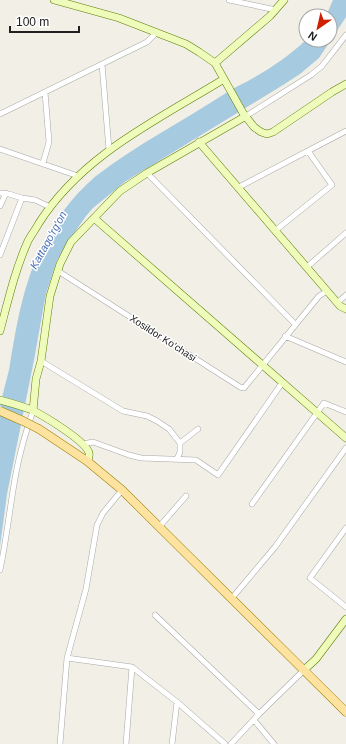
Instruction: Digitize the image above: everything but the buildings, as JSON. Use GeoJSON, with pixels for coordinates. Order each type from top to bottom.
{"type":"FeatureCollection","features":[{"type":"Feature","properties":{"kind":"main road"},"geometry":{"type":"LineString","coordinates":[[0,411],[23,420],[39,429],[87,461],[122,490],[346,712]]}},
{"type":"Feature","properties":{"kind":"street"},"geometry":{"type":"LineString","coordinates":[[54,0],[119,18],[186,44],[215,63],[244,114],[254,127],[267,134],[273,132],[346,84]]}},
{"type":"Feature","properties":{"kind":"street"},"geometry":{"type":"LineString","coordinates":[[229,0],[276,10]]}},
{"type":"Feature","properties":{"kind":"street"},"geometry":{"type":"LineString","coordinates":[[215,63],[276,10],[284,0]]}},
{"type":"Feature","properties":{"kind":"street"},"geometry":{"type":"LineString","coordinates":[[0,114],[147,42],[157,32]]}},
{"type":"Feature","properties":{"kind":"street"},"geometry":{"type":"LineString","coordinates":[[0,570],[16,473],[41,361],[50,296],[58,271],[72,242],[120,191],[147,173],[317,71],[330,57],[346,35]]}},
{"type":"Feature","properties":{"kind":"street"},"geometry":{"type":"LineString","coordinates":[[102,64],[109,150]]}},
{"type":"Feature","properties":{"kind":"street"},"geometry":{"type":"LineString","coordinates":[[0,331],[17,268],[29,240],[59,194],[109,150],[158,118],[226,83]]}},
{"type":"Feature","properties":{"kind":"street"},"geometry":{"type":"LineString","coordinates":[[44,163],[49,142],[45,92]]}},
{"type":"Feature","properties":{"kind":"street"},"geometry":{"type":"LineString","coordinates":[[239,187],[346,131]]}},
{"type":"Feature","properties":{"kind":"street"},"geometry":{"type":"LineString","coordinates":[[199,142],[340,306],[346,309]]}},
{"type":"Feature","properties":{"kind":"street"},"geometry":{"type":"LineString","coordinates":[[0,149],[78,176]]}},
{"type":"Feature","properties":{"kind":"street"},"geometry":{"type":"LineString","coordinates":[[276,230],[332,185],[308,151]]}},
{"type":"Feature","properties":{"kind":"street"},"geometry":{"type":"LineString","coordinates":[[147,173],[295,324]]}},
{"type":"Feature","properties":{"kind":"street"},"geometry":{"type":"LineString","coordinates":[[0,193],[35,200],[50,207]]}},
{"type":"Feature","properties":{"kind":"street"},"geometry":{"type":"LineString","coordinates":[[0,206],[6,193]]}},
{"type":"Feature","properties":{"kind":"street"},"geometry":{"type":"LineString","coordinates":[[0,255],[22,198]]}},
{"type":"Feature","properties":{"kind":"street"},"geometry":{"type":"LineString","coordinates":[[94,218],[346,438]]}},
{"type":"Feature","properties":{"kind":"street"},"geometry":{"type":"LineString","coordinates":[[307,267],[346,233]]}},
{"type":"Feature","properties":{"kind":"street","name":"Xosildor Ko’chasi"},"geometry":{"type":"LineString","coordinates":[[58,271],[240,387],[244,388],[262,366]]}},
{"type":"Feature","properties":{"kind":"street"},"geometry":{"type":"LineString","coordinates":[[262,366],[319,296],[327,291]]}},
{"type":"Feature","properties":{"kind":"street"},"geometry":{"type":"LineString","coordinates":[[338,303],[346,295]]}},
{"type":"Feature","properties":{"kind":"street"},"geometry":{"type":"LineString","coordinates":[[285,336],[346,362]]}},
{"type":"Feature","properties":{"kind":"street"},"geometry":{"type":"LineString","coordinates":[[41,361],[123,411],[147,416],[169,429],[180,443],[180,452],[177,459]]}},
{"type":"Feature","properties":{"kind":"street"},"geometry":{"type":"LineString","coordinates":[[83,444],[92,442],[141,458],[196,460],[218,475],[282,383]]}},
{"type":"Feature","properties":{"kind":"street"},"geometry":{"type":"LineString","coordinates":[[0,400],[31,410],[56,424],[83,444],[90,454],[87,461]]}},
{"type":"Feature","properties":{"kind":"street"},"geometry":{"type":"LineString","coordinates":[[252,504],[324,403],[346,412]]}},
{"type":"Feature","properties":{"kind":"street"},"geometry":{"type":"LineString","coordinates":[[180,443],[198,429]]}},
{"type":"Feature","properties":{"kind":"street"},"geometry":{"type":"LineString","coordinates":[[232,598],[275,547],[346,448]]}},
{"type":"Feature","properties":{"kind":"street"},"geometry":{"type":"LineString","coordinates":[[60,744],[67,658],[86,590],[97,525],[103,512],[122,490]]}},
{"type":"Feature","properties":{"kind":"street"},"geometry":{"type":"LineString","coordinates":[[159,527],[186,496]]}},
{"type":"Feature","properties":{"kind":"street"},"geometry":{"type":"LineString","coordinates":[[346,528],[310,578],[346,607]]}},
{"type":"Feature","properties":{"kind":"street"},"geometry":{"type":"LineString","coordinates":[[155,615],[259,714]]}},
{"type":"Feature","properties":{"kind":"street"},"geometry":{"type":"LineString","coordinates":[[232,744],[259,714],[316,659],[346,619]]}},
{"type":"Feature","properties":{"kind":"street"},"geometry":{"type":"LineString","coordinates":[[67,658],[132,667],[225,744]]}},
{"type":"Feature","properties":{"kind":"street"},"geometry":{"type":"LineString","coordinates":[[126,744],[132,667]]}},
{"type":"Feature","properties":{"kind":"street"},"geometry":{"type":"LineString","coordinates":[[172,744],[176,702]]}},
{"type":"Feature","properties":{"kind":"street"},"geometry":{"type":"LineString","coordinates":[[254,720],[274,744]]}},
{"type":"Feature","properties":{"kind":"water"},"geometry":{"type":"Polygon","coordinates":[[[333,0],[346,0],[346,17],[338,29],[338,8],[330,8],[333,0]]]}},
{"type":"Feature","properties":{"kind":"water","name":"Kattaqo'rg'on"},"geometry":{"type":"Polygon","coordinates":[[[298,47],[298,48],[326,48],[319,58],[300,74],[126,181],[93,208],[86,216],[57,260],[46,293],[7,494],[0,546],[0,408],[25,289],[40,250],[55,222],[85,186],[111,165],[143,143],[268,69],[298,47]]]}}]}
